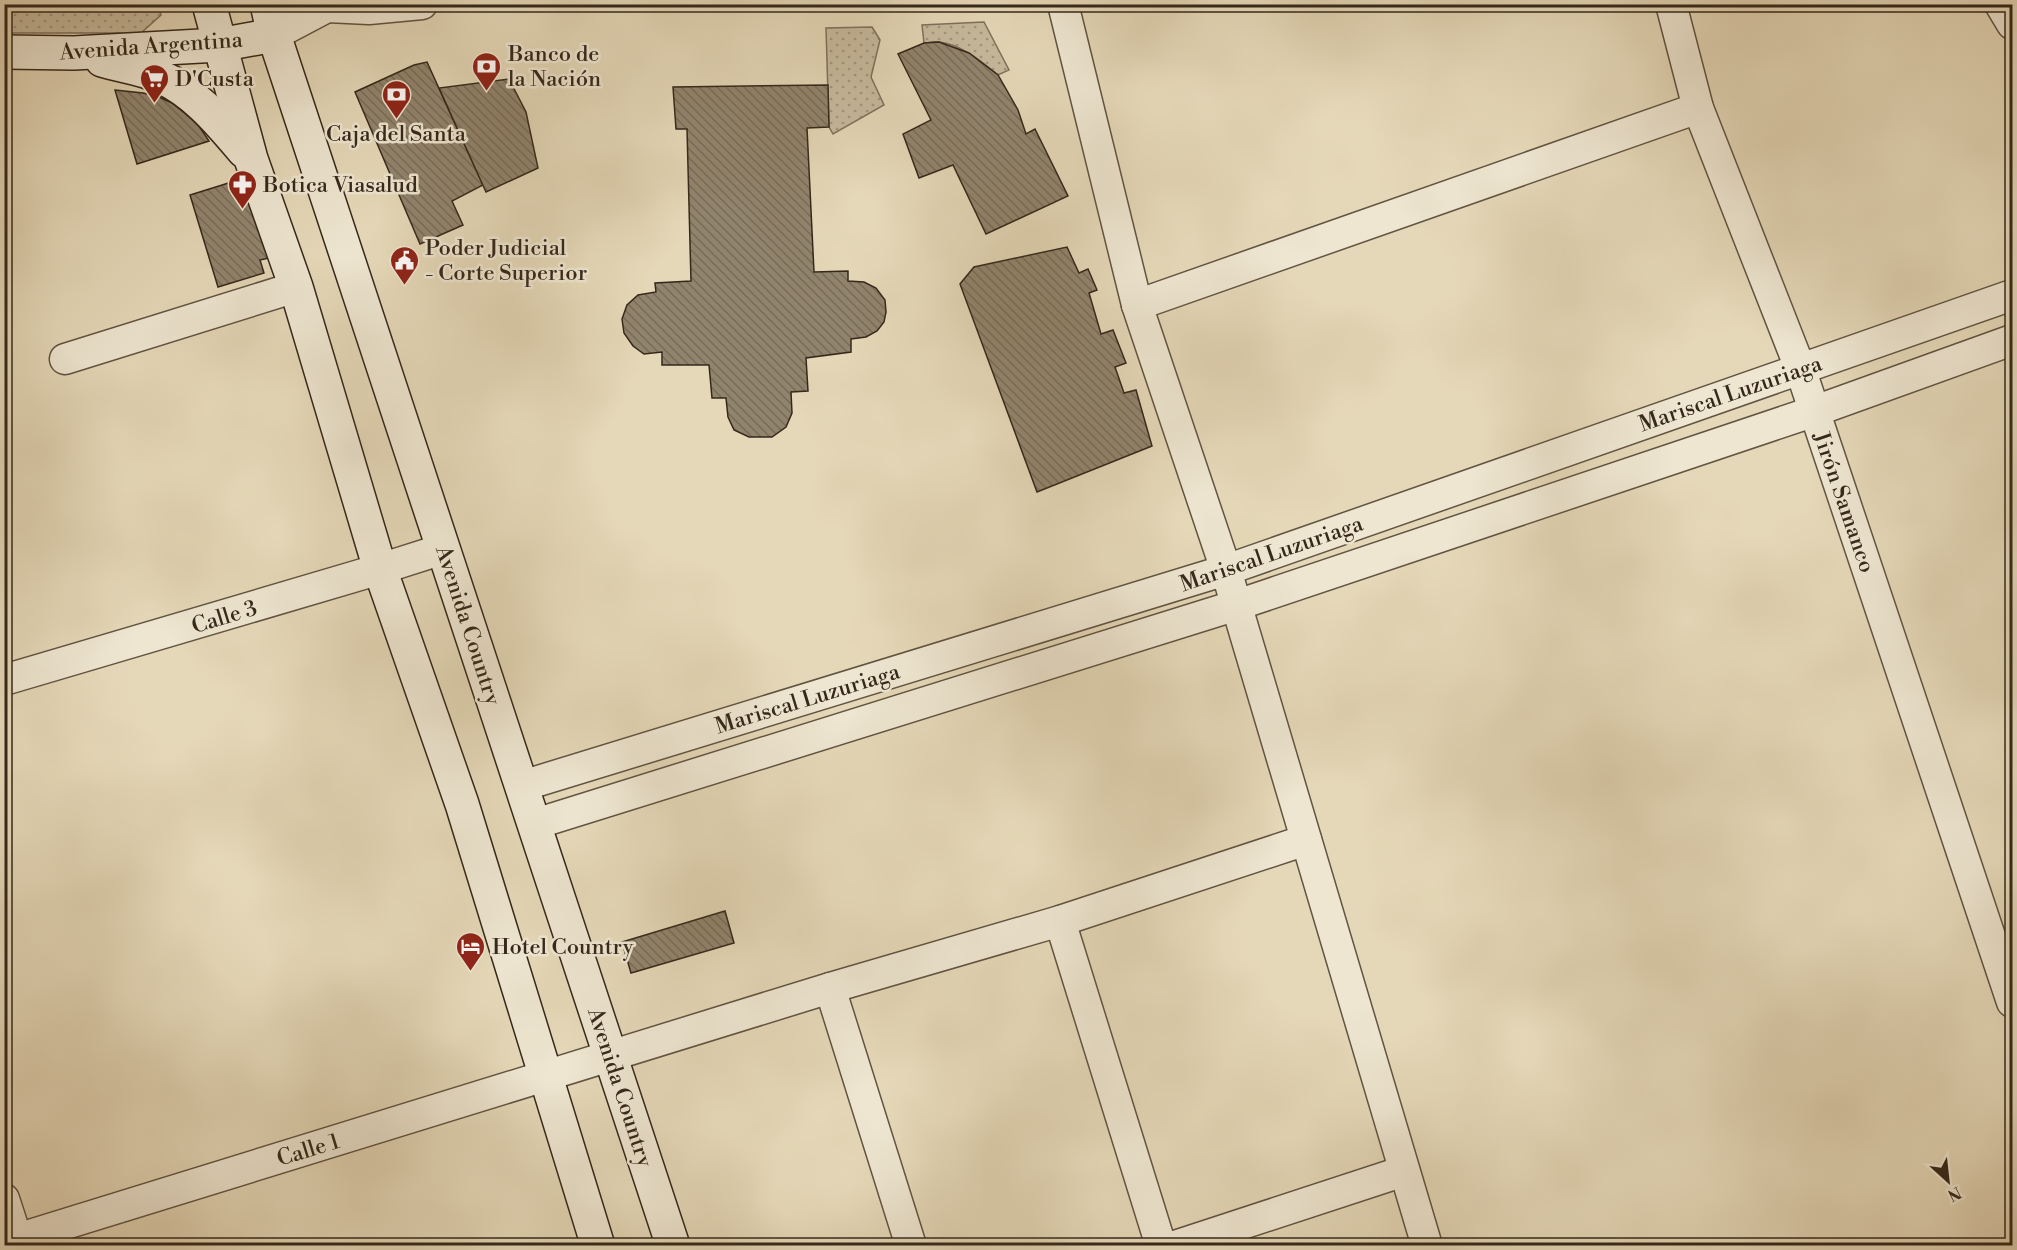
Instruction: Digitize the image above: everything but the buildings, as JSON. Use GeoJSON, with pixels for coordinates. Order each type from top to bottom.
{"type":"FeatureCollection","features":[{"type":"Feature","properties":{"kind":"main road"},"geometry":{"type":"LineString","coordinates":[[209,4],[251,159],[296,287],[380,569],[462,804],[598,1245]]}},
{"type":"Feature","properties":{"kind":"main road","name":"Avenida Argentina"},"geometry":{"type":"LineString","coordinates":[[4,51],[74,53],[219,45],[270,20]]}},
{"type":"Feature","properties":{"kind":"main road","name":"Avenida Country"},"geometry":{"type":"LineString","coordinates":[[270,20],[335,225],[535,824],[672,1245]]}},
{"type":"Feature","properties":{"kind":"main road"},"geometry":{"type":"LineString","coordinates":[[74,53],[160,76],[212,114],[251,159]]}},
{"type":"Feature","properties":{"kind":"street","name":"Avenida Argentina"},"geometry":{"type":"LineString","coordinates":[[270,20],[324,5],[369,9],[422,4]]}},
{"type":"Feature","properties":{"kind":"street"},"geometry":{"type":"LineString","coordinates":[[1063,4],[1137,305],[1226,570],[1427,1245]]}},
{"type":"Feature","properties":{"kind":"street","name":"Jirón Samanco"},"geometry":{"type":"LineString","coordinates":[[1671,4],[1698,108],[1800,368],[2013,1002]]}},
{"type":"Feature","properties":{"kind":"street"},"geometry":{"type":"LineString","coordinates":[[2000,4],[2013,24]]}},
{"type":"Feature","properties":{"kind":"street"},"geometry":{"type":"LineString","coordinates":[[1137,305],[1698,108]]}},
{"type":"Feature","properties":{"kind":"street"},"geometry":{"type":"LineString","coordinates":[[65,359],[296,287]]}},
{"type":"Feature","properties":{"kind":"street","name":"Mariscal Luzuriaga"},"geometry":{"type":"LineString","coordinates":[[522,786],[1226,570],[1800,368],[2013,296]]}},
{"type":"Feature","properties":{"kind":"street","name":"Mariscal Luzuriaga"},"geometry":{"type":"LineString","coordinates":[[535,824],[1236,605],[1815,411],[2013,339]]}},
{"type":"Feature","properties":{"kind":"street","name":"Calle 3"},"geometry":{"type":"LineString","coordinates":[[4,680],[443,549]]}},
{"type":"Feature","properties":{"kind":"street","name":"Calle 1"},"geometry":{"type":"LineString","coordinates":[[11,1241],[830,988],[1060,921],[1306,840]]}},
{"type":"Feature","properties":{"kind":"street"},"geometry":{"type":"LineString","coordinates":[[1060,921],[1161,1245]]}},
{"type":"Feature","properties":{"kind":"street"},"geometry":{"type":"LineString","coordinates":[[830,988],[911,1245]]}},
{"type":"Feature","properties":{"kind":"street"},"geometry":{"type":"LineString","coordinates":[[1175,1245],[1404,1171]]}},
{"type":"Feature","properties":{"kind":"street"},"geometry":{"type":"LineString","coordinates":[[4,1199],[11,1241]]}},
{"type":"Feature","properties":{"kind":"shaded area"},"geometry":{"type":"Polygon","coordinates":[[[4,5],[158,5],[161,15],[141,33],[5,33],[4,5]]]}},
{"type":"Feature","properties":{"kind":"shaded area"},"geometry":{"type":"Polygon","coordinates":[[[984,22],[1009,70],[998,75],[971,54],[955,46],[937,42],[924,43],[922,25],[984,22]]]}},
{"type":"Feature","properties":{"kind":"shaded area"},"geometry":{"type":"Polygon","coordinates":[[[872,27],[880,40],[871,77],[884,105],[833,134],[829,127],[826,28],[872,27]]]}},
{"type":"Feature","properties":{"kind":"place","name":"Banco de la Nación"},"geometry":{"type":"Point","coordinates":[487,92]}},
{"type":"Feature","properties":{"kind":"place","name":"D'Custa"},"geometry":{"type":"Point","coordinates":[154,104]}},
{"type":"Feature","properties":{"kind":"place","name":"Caja del Santa"},"geometry":{"type":"Point","coordinates":[396,120]}},
{"type":"Feature","properties":{"kind":"place","name":"Botica Viasalud"},"geometry":{"type":"Point","coordinates":[242,210]}},
{"type":"Feature","properties":{"kind":"place","name":"Poder Judicial - Corte Superior"},"geometry":{"type":"Point","coordinates":[404,286]}},
{"type":"Feature","properties":{"kind":"place","name":"Hotel Country"},"geometry":{"type":"Point","coordinates":[471,972]}}]}
